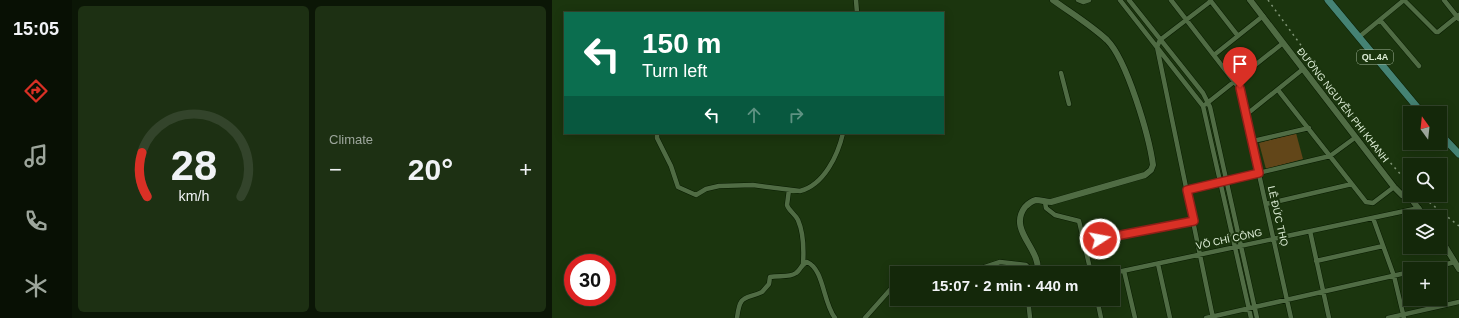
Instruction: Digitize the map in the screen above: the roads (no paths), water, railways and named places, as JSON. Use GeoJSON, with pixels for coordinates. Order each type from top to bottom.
{"type":"FeatureCollection","features":[{"type":"Feature","properties":{"kind":"main road","name":"QL.4A"},"geometry":{"type":"LineString","coordinates":[[1328,0],[1416,106]]}},
{"type":"Feature","properties":{"kind":"main road"},"geometry":{"type":"LineString","coordinates":[[1447,141],[1459,154]]}},
{"type":"Feature","properties":{"kind":"street"},"geometry":{"type":"LineString","coordinates":[[856,0],[858,12]]}},
{"type":"Feature","properties":{"kind":"street"},"geometry":{"type":"LineString","coordinates":[[1038,266],[1038,263],[1023,235],[1020,218],[1027,204],[1034,201],[1045,202],[1068,198],[1144,175],[1152,170],[1153,165],[1137,104],[1121,60],[1106,39],[1053,0]]}},
{"type":"Feature","properties":{"kind":"street"},"geometry":{"type":"LineString","coordinates":[[1078,0],[1083,2],[1089,0]]}},
{"type":"Feature","properties":{"kind":"street"},"geometry":{"type":"LineString","coordinates":[[1120,0],[1203,106],[1250,318]]}},
{"type":"Feature","properties":{"kind":"street"},"geometry":{"type":"LineString","coordinates":[[1129,0],[1208,102],[1227,180],[1257,318]]}},
{"type":"Feature","properties":{"kind":"street","name":"LÊ ĐỨC THỌ"},"geometry":{"type":"LineString","coordinates":[[1171,0],[1240,89],[1247,114],[1291,318]]}},
{"type":"Feature","properties":{"kind":"street"},"geometry":{"type":"LineString","coordinates":[[1212,317],[1194,221],[1157,47],[1160,40],[1187,21],[1210,0],[1238,36]]}},
{"type":"Feature","properties":{"kind":"street","name":"ĐƯỜNG NGUYỄN PHI KHANH"},"geometry":{"type":"LineString","coordinates":[[1250,0],[1394,187],[1402,195],[1412,200],[1419,208]]}},
{"type":"Feature","properties":{"kind":"street"},"geometry":{"type":"LineString","coordinates":[[1359,37],[1404,0],[1436,32],[1458,17],[1444,0]]}},
{"type":"Feature","properties":{"kind":"street"},"geometry":{"type":"LineString","coordinates":[[1214,55],[1263,16]]}},
{"type":"Feature","properties":{"kind":"street"},"geometry":{"type":"LineString","coordinates":[[1380,20],[1419,66]]}},
{"type":"Feature","properties":{"kind":"street"},"geometry":{"type":"LineString","coordinates":[[1203,106],[1283,43]]}},
{"type":"Feature","properties":{"kind":"street"},"geometry":{"type":"LineString","coordinates":[[1247,114],[1303,69]]}},
{"type":"Feature","properties":{"kind":"street"},"geometry":{"type":"LineString","coordinates":[[1061,74],[1069,104]]}},
{"type":"Feature","properties":{"kind":"street"},"geometry":{"type":"LineString","coordinates":[[1278,90],[1366,202],[1369,204],[1394,187]]}},
{"type":"Feature","properties":{"kind":"street"},"geometry":{"type":"LineString","coordinates":[[1253,142],[1309,128]]}},
{"type":"Feature","properties":{"kind":"street"},"geometry":{"type":"LineString","coordinates":[[657,134],[657,138],[671,166],[678,187],[696,195],[706,188],[719,186],[754,185],[800,191],[810,188],[829,167],[839,150],[843,134]]}},
{"type":"Feature","properties":{"kind":"street"},"geometry":{"type":"LineString","coordinates":[[1187,190],[1330,156],[1356,137]]}},
{"type":"Feature","properties":{"kind":"street"},"geometry":{"type":"LineString","coordinates":[[1266,204],[1352,184]]}},
{"type":"Feature","properties":{"kind":"street"},"geometry":{"type":"LineString","coordinates":[[737,318],[742,299],[762,292],[769,284],[770,277],[794,274],[798,272],[802,264],[804,250],[802,231],[787,205],[789,190]]}},
{"type":"Feature","properties":{"kind":"street"},"geometry":{"type":"LineString","coordinates":[[1045,202],[1046,208],[1055,215],[1080,221],[1089,266]]}},
{"type":"Feature","properties":{"kind":"street","name":"VÕ CHÍ CÔNG"},"geometry":{"type":"LineString","coordinates":[[1120,272],[1419,208]]}},
{"type":"Feature","properties":{"kind":"street"},"geometry":{"type":"LineString","coordinates":[[1373,218],[1394,276],[1404,316]]}},
{"type":"Feature","properties":{"kind":"street"},"geometry":{"type":"LineString","coordinates":[[1084,242],[1194,221]]}},
{"type":"Feature","properties":{"kind":"street"},"geometry":{"type":"LineString","coordinates":[[1310,231],[1329,318]]}},
{"type":"Feature","properties":{"kind":"street"},"geometry":{"type":"LineString","coordinates":[[1316,260],[1383,246]]}},
{"type":"Feature","properties":{"kind":"street"},"geometry":{"type":"LineString","coordinates":[[1447,249],[1459,269]]}},
{"type":"Feature","properties":{"kind":"street"},"geometry":{"type":"LineString","coordinates":[[802,264],[807,262],[814,265],[817,270],[825,297],[835,318]]}},
{"type":"Feature","properties":{"kind":"street"},"geometry":{"type":"LineString","coordinates":[[988,266],[1000,262],[1027,266]]}},
{"type":"Feature","properties":{"kind":"street"},"geometry":{"type":"LineString","coordinates":[[1447,264],[1455,262]]}},
{"type":"Feature","properties":{"kind":"street"},"geometry":{"type":"LineString","coordinates":[[1158,264],[1170,318]]}},
{"type":"Feature","properties":{"kind":"street"},"geometry":{"type":"LineString","coordinates":[[1124,271],[1134,318]]}},
{"type":"Feature","properties":{"kind":"street"},"geometry":{"type":"LineString","coordinates":[[1206,318],[1403,274]]}},
{"type":"Feature","properties":{"kind":"street"},"geometry":{"type":"LineString","coordinates":[[865,318],[890,290]]}},
{"type":"Feature","properties":{"kind":"street"},"geometry":{"type":"LineString","coordinates":[[1388,318],[1404,316],[1459,302]]}},
{"type":"Feature","properties":{"kind":"street"},"geometry":{"type":"LineString","coordinates":[[1029,306],[1030,318]]}},
{"type":"Feature","properties":{"kind":"street"},"geometry":{"type":"LineString","coordinates":[[1098,306],[1101,318]]}},
{"type":"Feature","properties":{"kind":"railway"},"geometry":{"type":"LineString","coordinates":[[1268,0],[1367,136],[1403,177]]}},
{"type":"Feature","properties":{"kind":"railway"},"geometry":{"type":"LineString","coordinates":[[1429,202],[1459,226]]}}]}
